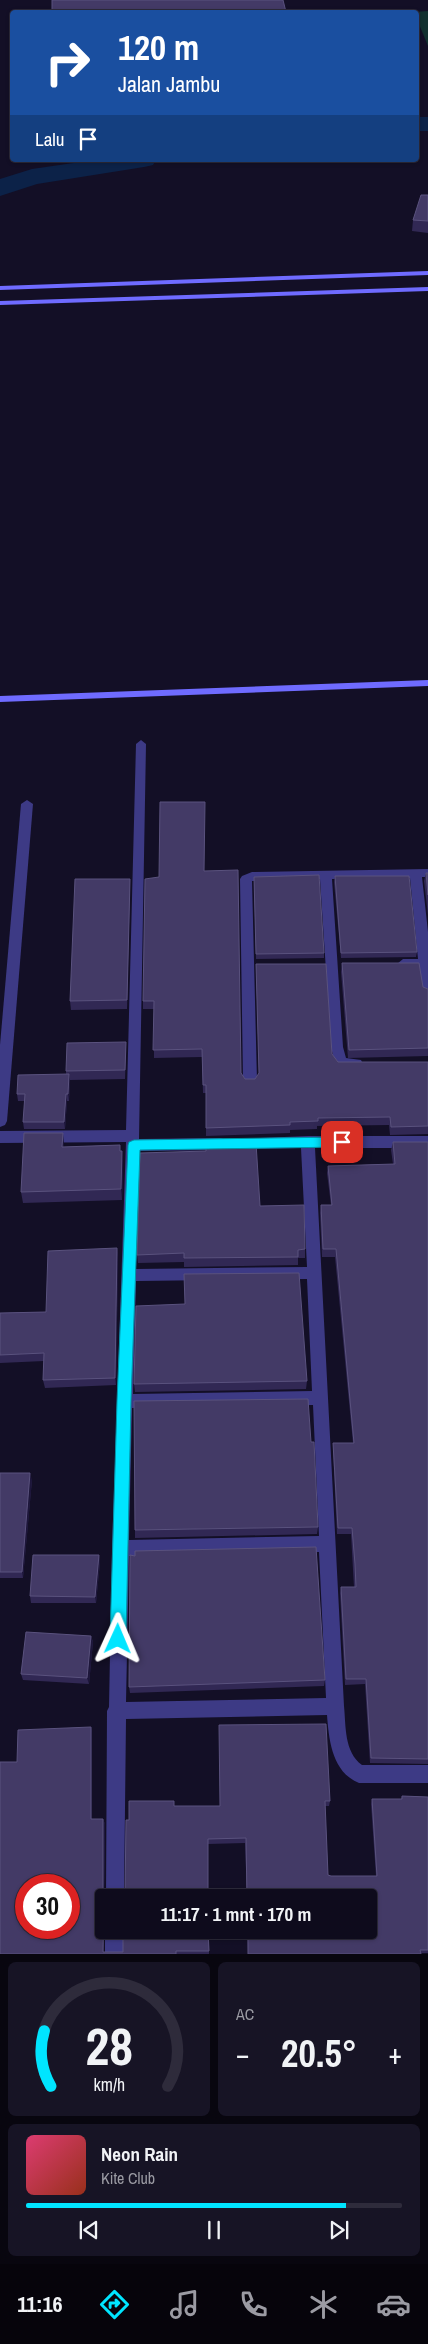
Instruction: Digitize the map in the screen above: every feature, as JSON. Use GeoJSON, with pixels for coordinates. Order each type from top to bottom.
{"type":"FeatureCollection","features":[{"type":"Feature","properties":{"kind":"street"},"geometry":{"type":"LineString","coordinates":[[0,288],[428,273]]}},
{"type":"Feature","properties":{"kind":"street"},"geometry":{"type":"LineString","coordinates":[[0,303],[428,289]]}},
{"type":"Feature","properties":{"kind":"street"},"geometry":{"type":"LineString","coordinates":[[0,699],[428,683]]}},
{"type":"Feature","properties":{"kind":"street"},"geometry":{"type":"LineString","coordinates":[[114,1889],[116,1711],[124,1401],[130,1275],[141,744]]}},
{"type":"Feature","properties":{"kind":"street"},"geometry":{"type":"LineString","coordinates":[[0,1121],[27,804]]}},
{"type":"Feature","properties":{"kind":"street"},"geometry":{"type":"LineString","coordinates":[[250,1081],[253,966],[246,879],[252,876],[422,873],[428,992]]}},
{"type":"Feature","properties":{"kind":"street"},"geometry":{"type":"LineString","coordinates":[[326,876],[331,965],[340,1062],[344,1065],[372,1064]]}},
{"type":"Feature","properties":{"kind":"street"},"geometry":{"type":"LineString","coordinates":[[387,964],[426,964]]}},
{"type":"Feature","properties":{"kind":"street"},"geometry":{"type":"LineString","coordinates":[[0,1137],[133,1141],[428,1142]]}},
{"type":"Feature","properties":{"kind":"street"},"geometry":{"type":"LineString","coordinates":[[308,1142],[335,1706],[341,1750],[346,1763],[358,1774],[428,1774]]}},
{"type":"Feature","properties":{"kind":"street"},"geometry":{"type":"LineString","coordinates":[[130,1275],[313,1273]]}},
{"type":"Feature","properties":{"kind":"street"},"geometry":{"type":"LineString","coordinates":[[124,1401],[321,1398]]}},
{"type":"Feature","properties":{"kind":"street"},"geometry":{"type":"LineString","coordinates":[[120,1548],[328,1544]]}},
{"type":"Feature","properties":{"kind":"street"},"geometry":{"type":"LineString","coordinates":[[116,1711],[335,1706]]}},
{"type":"Feature","properties":{"kind":"street"},"geometry":{"type":"LineString","coordinates":[[114,1939],[114,1954]]}},
{"type":"Feature","properties":{"kind":"green space"},"geometry":{"type":"Polygon","coordinates":[[[428,11],[428,46],[419,24],[419,12],[428,11]]]}},
{"type":"Feature","properties":{"kind":"building"},"geometry":{"type":"Polygon","coordinates":[[[52,0],[283,0],[286,10],[52,10],[52,0]]]}},
{"type":"Feature","properties":{"kind":"building"},"geometry":{"type":"Polygon","coordinates":[[[421,195],[428,195],[428,221],[413,220],[421,195]]]}},
{"type":"Feature","properties":{"kind":"building"},"geometry":{"type":"Polygon","coordinates":[[[160,802],[205,802],[204,871],[238,870],[241,1073],[245,1079],[255,1079],[259,1073],[256,964],[326,964],[332,1054],[338,1062],[428,1062],[428,1126],[391,1127],[390,1117],[318,1118],[318,1121],[290,1122],[290,1125],[206,1128],[206,1085],[203,1085],[202,1049],[153,1050],[154,1001],[143,1001],[145,879],[159,877],[160,802]]]}},
{"type":"Feature","properties":{"kind":"building"},"geometry":{"type":"Polygon","coordinates":[[[426,873],[428,873],[428,895],[426,873]]]}},
{"type":"Feature","properties":{"kind":"building"},"geometry":{"type":"Polygon","coordinates":[[[319,875],[324,953],[256,954],[254,877],[319,875]]]}},
{"type":"Feature","properties":{"kind":"building"},"geometry":{"type":"Polygon","coordinates":[[[335,876],[409,876],[417,952],[341,953],[335,876]]]}},
{"type":"Feature","properties":{"kind":"building"},"geometry":{"type":"Polygon","coordinates":[[[75,879],[130,879],[127,1000],[70,1001],[75,879]]]}},
{"type":"Feature","properties":{"kind":"building"},"geometry":{"type":"Polygon","coordinates":[[[342,963],[419,963],[423,987],[428,989],[428,1048],[349,1050],[342,963]]]}},
{"type":"Feature","properties":{"kind":"building"},"geometry":{"type":"Polygon","coordinates":[[[126,1042],[125,1070],[66,1071],[67,1043],[126,1042]]]}},
{"type":"Feature","properties":{"kind":"building"},"geometry":{"type":"Polygon","coordinates":[[[69,1074],[64,1122],[23,1122],[25,1094],[17,1094],[18,1075],[69,1074]]]}},
{"type":"Feature","properties":{"kind":"building"},"geometry":{"type":"Polygon","coordinates":[[[24,1133],[63,1133],[62,1147],[120,1145],[120,1151],[122,1151],[121,1189],[21,1192],[24,1133]]]}},
{"type":"Feature","properties":{"kind":"building"},"geometry":{"type":"Polygon","coordinates":[[[393,1142],[428,1142],[428,1759],[371,1758],[366,1679],[346,1679],[341,1587],[356,1587],[355,1564],[352,1528],[338,1528],[333,1443],[354,1443],[336,1249],[323,1249],[321,1205],[332,1205],[328,1166],[395,1164],[393,1142]]]}},
{"type":"Feature","properties":{"kind":"building"},"geometry":{"type":"Polygon","coordinates":[[[206,1143],[256,1143],[260,1206],[304,1205],[305,1249],[298,1250],[298,1257],[184,1258],[184,1253],[137,1255],[140,1153],[206,1151],[206,1143]]]}},
{"type":"Feature","properties":{"kind":"building"},"geometry":{"type":"Polygon","coordinates":[[[117,1248],[115,1378],[43,1380],[44,1353],[0,1355],[0,1313],[46,1312],[48,1251],[117,1248]]]}},
{"type":"Feature","properties":{"kind":"building"},"geometry":{"type":"Polygon","coordinates":[[[299,1273],[307,1381],[134,1384],[136,1306],[185,1304],[184,1274],[299,1273]]]}},
{"type":"Feature","properties":{"kind":"building"},"geometry":{"type":"Polygon","coordinates":[[[308,1399],[311,1442],[314,1442],[318,1527],[135,1530],[134,1401],[308,1399]]]}},
{"type":"Feature","properties":{"kind":"building"},"geometry":{"type":"Polygon","coordinates":[[[0,1473],[30,1473],[22,1572],[0,1572],[0,1473]]]}},
{"type":"Feature","properties":{"kind":"building"},"geometry":{"type":"Polygon","coordinates":[[[316,1547],[325,1680],[129,1687],[130,1555],[135,1556],[135,1551],[316,1547]]]}},
{"type":"Feature","properties":{"kind":"building"},"geometry":{"type":"Polygon","coordinates":[[[33,1555],[99,1555],[95,1597],[30,1596],[33,1555]]]}},
{"type":"Feature","properties":{"kind":"building"},"geometry":{"type":"Polygon","coordinates":[[[26,1632],[91,1636],[87,1678],[21,1674],[26,1632]]]}},
{"type":"Feature","properties":{"kind":"building"},"geometry":{"type":"Polygon","coordinates":[[[326,1724],[330,1801],[325,1801],[328,1875],[377,1876],[372,1799],[402,1799],[402,1796],[428,1797],[428,1950],[420,1950],[421,1954],[248,1954],[248,1939],[377,1939],[377,1889],[247,1889],[246,1838],[208,1839],[208,1889],[125,1889],[126,1820],[129,1820],[129,1801],[174,1801],[174,1806],[220,1806],[219,1725],[326,1724]]]}},
{"type":"Feature","properties":{"kind":"building"},"geometry":{"type":"Polygon","coordinates":[[[91,1727],[91,1819],[103,1819],[103,1889],[95,1889],[95,1939],[103,1939],[103,1952],[123,1952],[123,1939],[208,1939],[209,1951],[176,1951],[176,1954],[0,1954],[0,1762],[17,1762],[18,1730],[91,1727]]]}},
{"type":"Feature","properties":{"kind":"waterway"},"geometry":{"type":"LineString","coordinates":[[419,124],[428,124]]}},
{"type":"Feature","properties":{"kind":"waterway"},"geometry":{"type":"LineString","coordinates":[[0,188],[32,177],[131,162]]}},
{"type":"Feature","properties":{"kind":"route"},"geometry":{"type":"LineString","coordinates":[[118,1639],[124,1401],[134,1145],[342,1142]]}}]}
